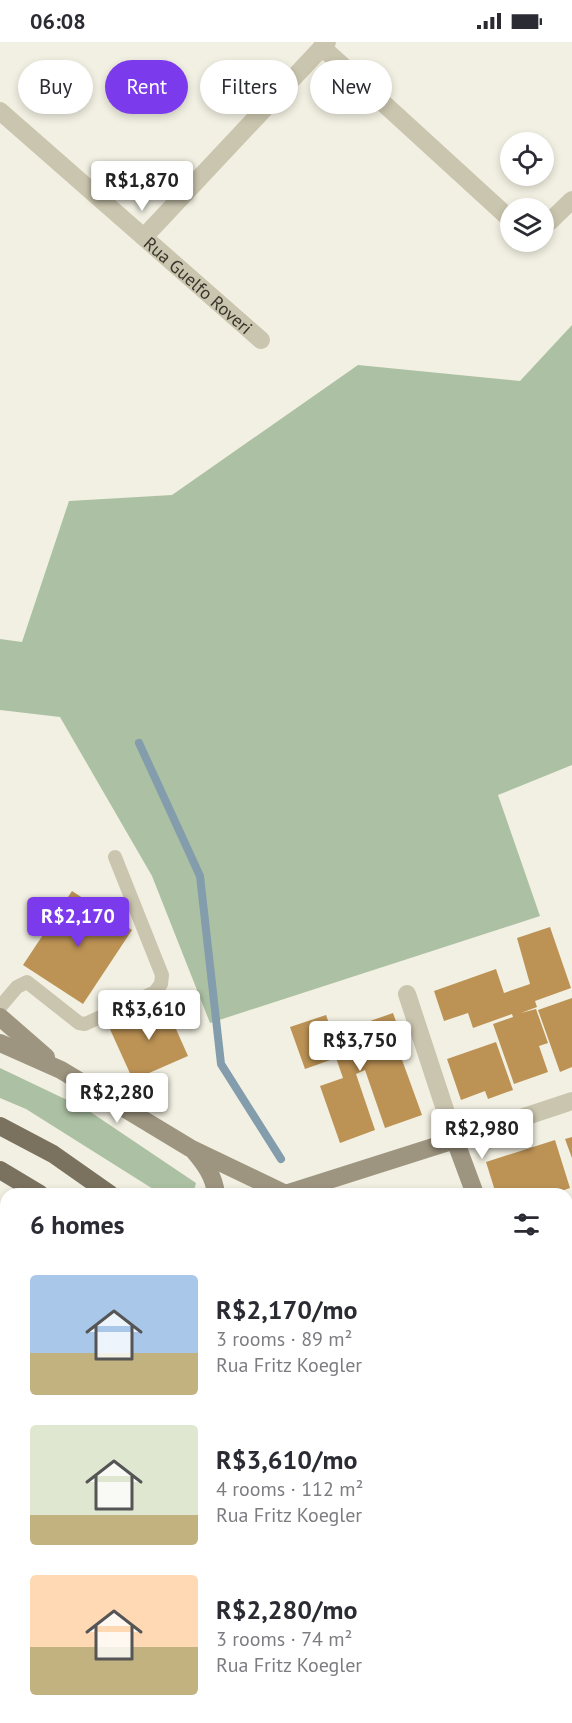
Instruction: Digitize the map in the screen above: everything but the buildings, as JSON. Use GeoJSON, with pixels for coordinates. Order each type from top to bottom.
{"type":"FeatureCollection","features":[{"type":"Feature","properties":{"kind":"main road"},"geometry":{"type":"LineString","coordinates":[[0,1126],[53,1154],[101,1188]]}},
{"type":"Feature","properties":{"kind":"main road"},"geometry":{"type":"LineString","coordinates":[[0,1170],[30,1188]]}},
{"type":"Feature","properties":{"kind":"street"},"geometry":{"type":"LineString","coordinates":[[144,237],[324,45],[500,210]]}},
{"type":"Feature","properties":{"kind":"street","name":"Rua Guelfo Roveri"},"geometry":{"type":"LineString","coordinates":[[0,111],[261,340]]}},
{"type":"Feature","properties":{"kind":"street"},"geometry":{"type":"LineString","coordinates":[[554,217],[572,200]]}},
{"type":"Feature","properties":{"kind":"street"},"geometry":{"type":"LineString","coordinates":[[407,994],[473,1188]]}},
{"type":"Feature","properties":{"kind":"street"},"geometry":{"type":"LineString","coordinates":[[0,1017],[61,1070]]}},
{"type":"Feature","properties":{"kind":"street"},"geometry":{"type":"LineString","coordinates":[[0,1043],[61,1070],[190,1148],[273,1188]]}},
{"type":"Feature","properties":{"kind":"street"},"geometry":{"type":"LineString","coordinates":[[304,1188],[572,1101]]}},
{"type":"Feature","properties":{"kind":"street"},"geometry":{"type":"LineString","coordinates":[[190,1148],[206,1166],[215,1188]]}},
{"type":"Feature","properties":{"kind":"lane"},"geometry":{"type":"LineString","coordinates":[[0,1007],[17,987],[27,982],[79,1023],[85,1024],[155,992],[161,984],[162,975],[115,857]]}},
{"type":"Feature","properties":{"kind":"green space"},"geometry":{"type":"Polygon","coordinates":[[[572,325],[572,765],[498,795],[540,916],[210,1023],[152,876],[60,717],[0,710],[0,639],[22,642],[69,501],[172,495],[358,365],[520,381],[572,325]]]}},
{"type":"Feature","properties":{"kind":"green space"},"geometry":{"type":"Polygon","coordinates":[[[0,1068],[86,1109],[196,1183],[195,1188],[151,1188],[26,1109],[0,1098],[0,1068]]]}},
{"type":"Feature","properties":{"kind":"waterway"},"geometry":{"type":"LineString","coordinates":[[139,743],[200,876],[221,1064],[281,1159]]}}]}
